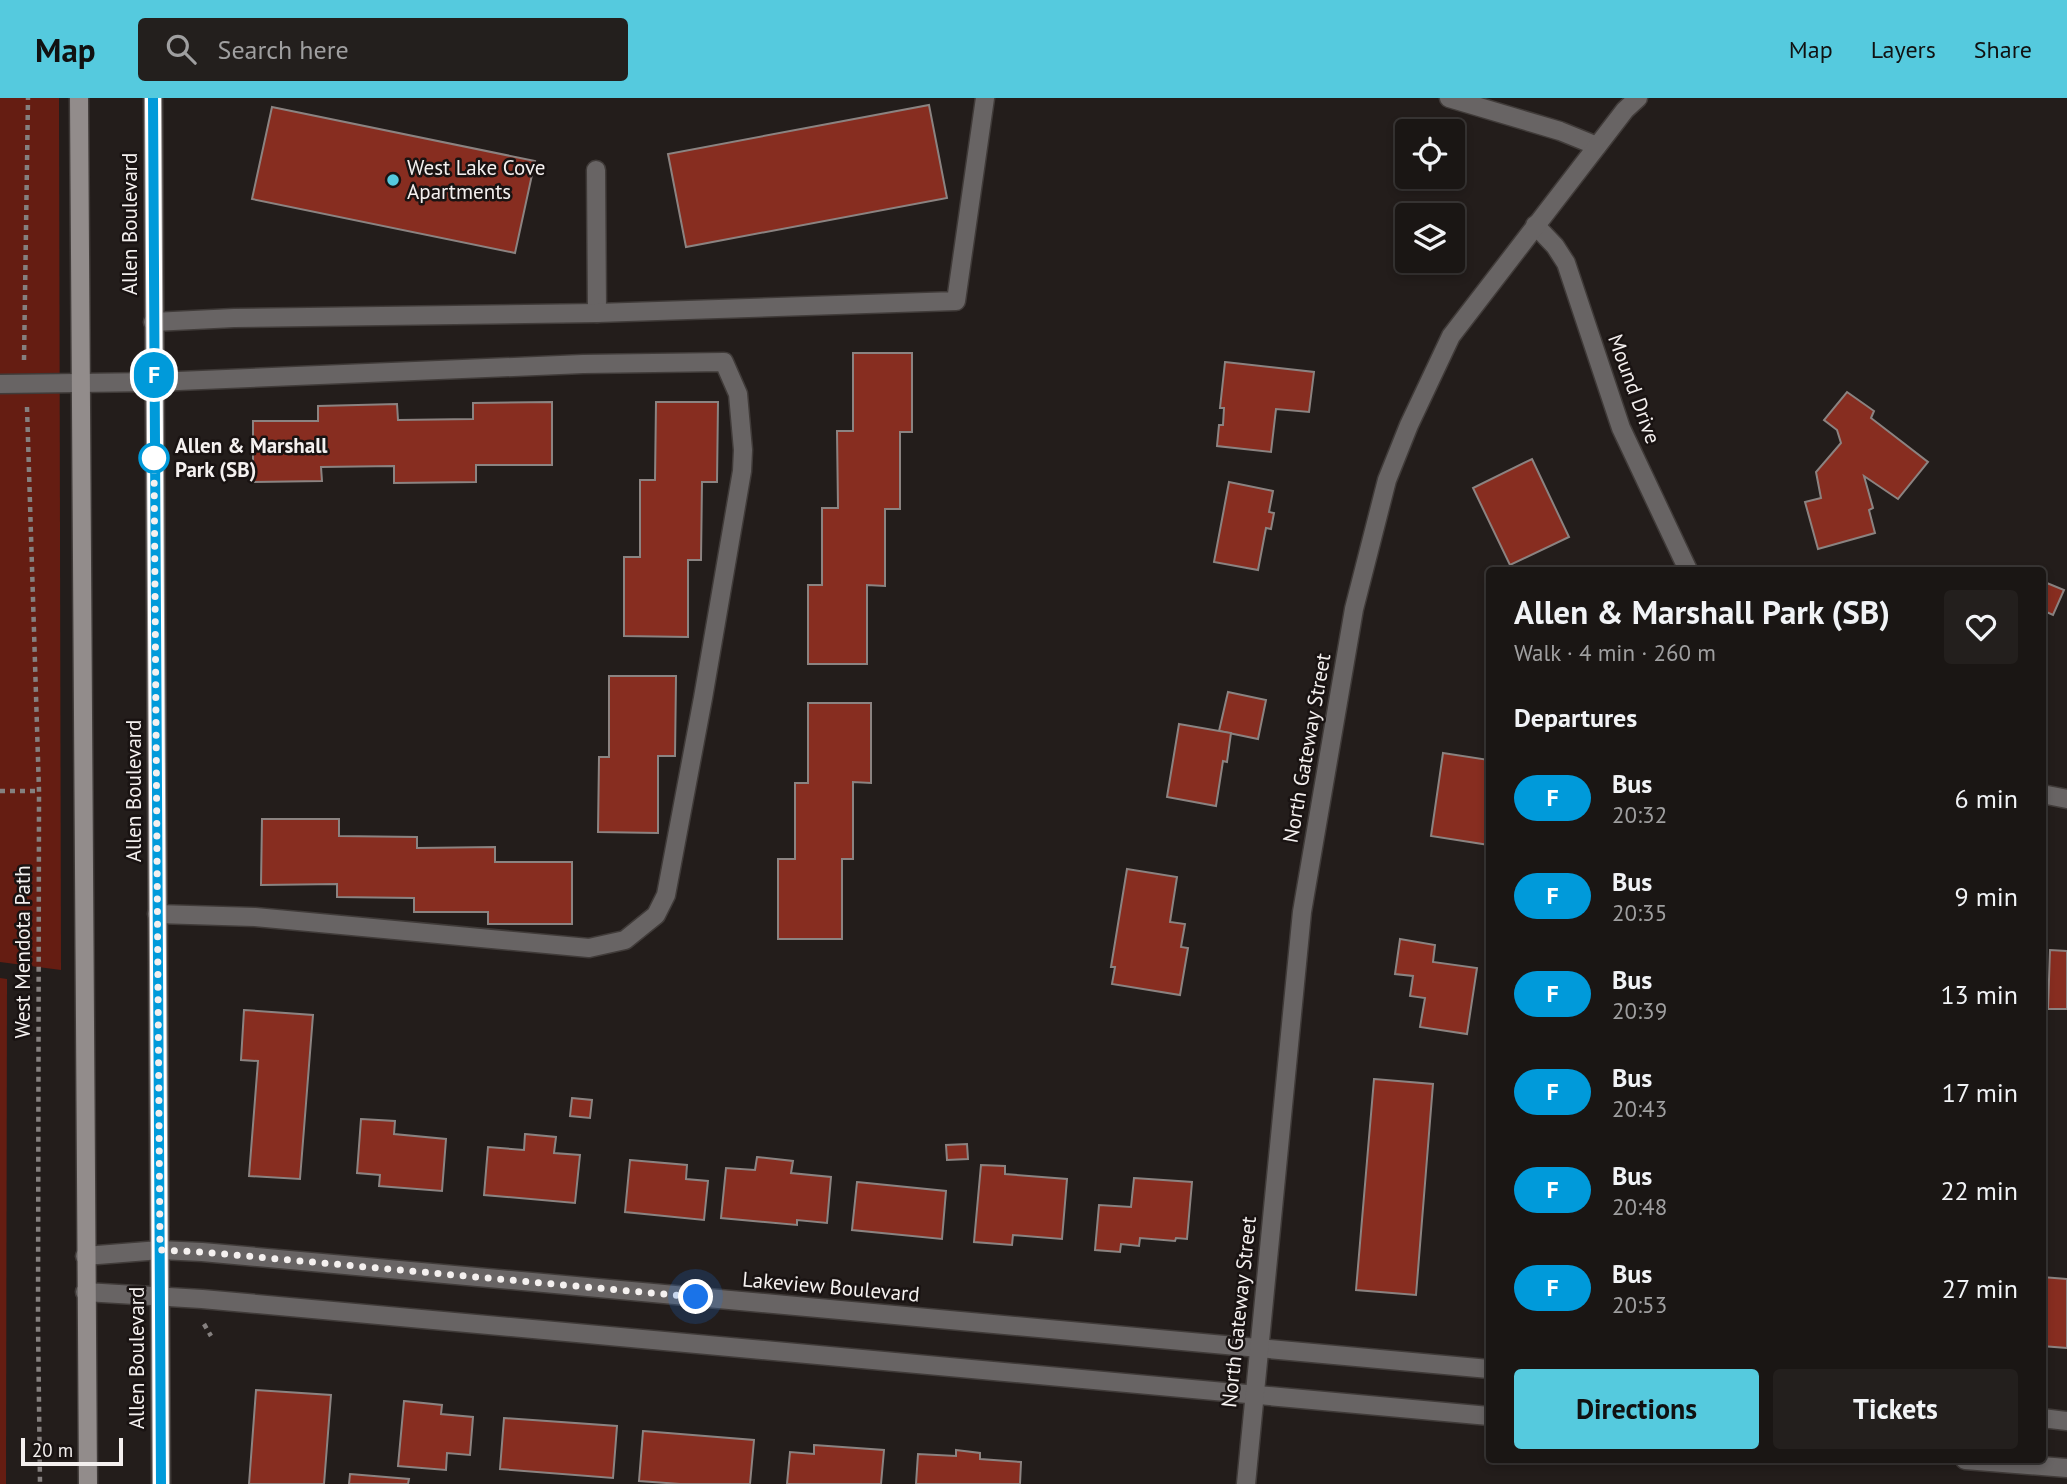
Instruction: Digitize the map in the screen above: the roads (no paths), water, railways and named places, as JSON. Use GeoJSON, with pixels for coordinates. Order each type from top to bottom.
{"type":"FeatureCollection","features":[{"type":"Feature","properties":{"kind":"main road"},"geometry":{"type":"LineString","coordinates":[[79,98],[88,1484]]}},
{"type":"Feature","properties":{"kind":"main road","name":"Allen Boulevard"},"geometry":{"type":"LineString","coordinates":[[153,98],[161,1484]]}},
{"type":"Feature","properties":{"kind":"street"},"geometry":{"type":"LineString","coordinates":[[153,322],[234,318],[597,313],[956,301],[985,98]]}},
{"type":"Feature","properties":{"kind":"street"},"geometry":{"type":"LineString","coordinates":[[1449,98],[1560,131],[1597,146]]}},
{"type":"Feature","properties":{"kind":"street","name":"North Gateway Street"},"geometry":{"type":"LineString","coordinates":[[1245,1484],[1303,912],[1354,609],[1387,480],[1409,425],[1451,336],[1637,98]]}},
{"type":"Feature","properties":{"kind":"street"},"geometry":{"type":"LineString","coordinates":[[596,170],[597,313]]}},
{"type":"Feature","properties":{"kind":"street","name":"Mound Drive"},"geometry":{"type":"LineString","coordinates":[[1535,226],[1555,246],[1566,263],[1621,428],[1687,567]]}},
{"type":"Feature","properties":{"kind":"street"},"geometry":{"type":"LineString","coordinates":[[0,384],[154,382],[583,364],[724,362],[738,394],[742,471],[666,895],[656,915],[625,940],[589,948],[255,916],[157,914]]}},
{"type":"Feature","properties":{"kind":"street"},"geometry":{"type":"LineString","coordinates":[[2046,795],[2067,799]]}},
{"type":"Feature","properties":{"kind":"street","name":"Lakeview Boulevard"},"geometry":{"type":"LineString","coordinates":[[85,1256],[160,1250],[216,1253],[1486,1369]]}},
{"type":"Feature","properties":{"kind":"street"},"geometry":{"type":"LineString","coordinates":[[85,1292],[159,1296],[1486,1416]]}},
{"type":"Feature","properties":{"kind":"street"},"geometry":{"type":"LineString","coordinates":[[2046,1419],[2067,1421]]}},
{"type":"Feature","properties":{"kind":"street"},"geometry":{"type":"LineString","coordinates":[[2003,1463],[2067,1468]]}},
{"type":"Feature","properties":{"kind":"place","name":"West Lake Cove Apartments"},"geometry":{"type":"Point","coordinates":[393,180]}},
{"type":"Feature","properties":{"kind":"place","name":"Allen & Marshall Park (SB)"},"geometry":{"type":"Point","coordinates":[154,458]}}]}
